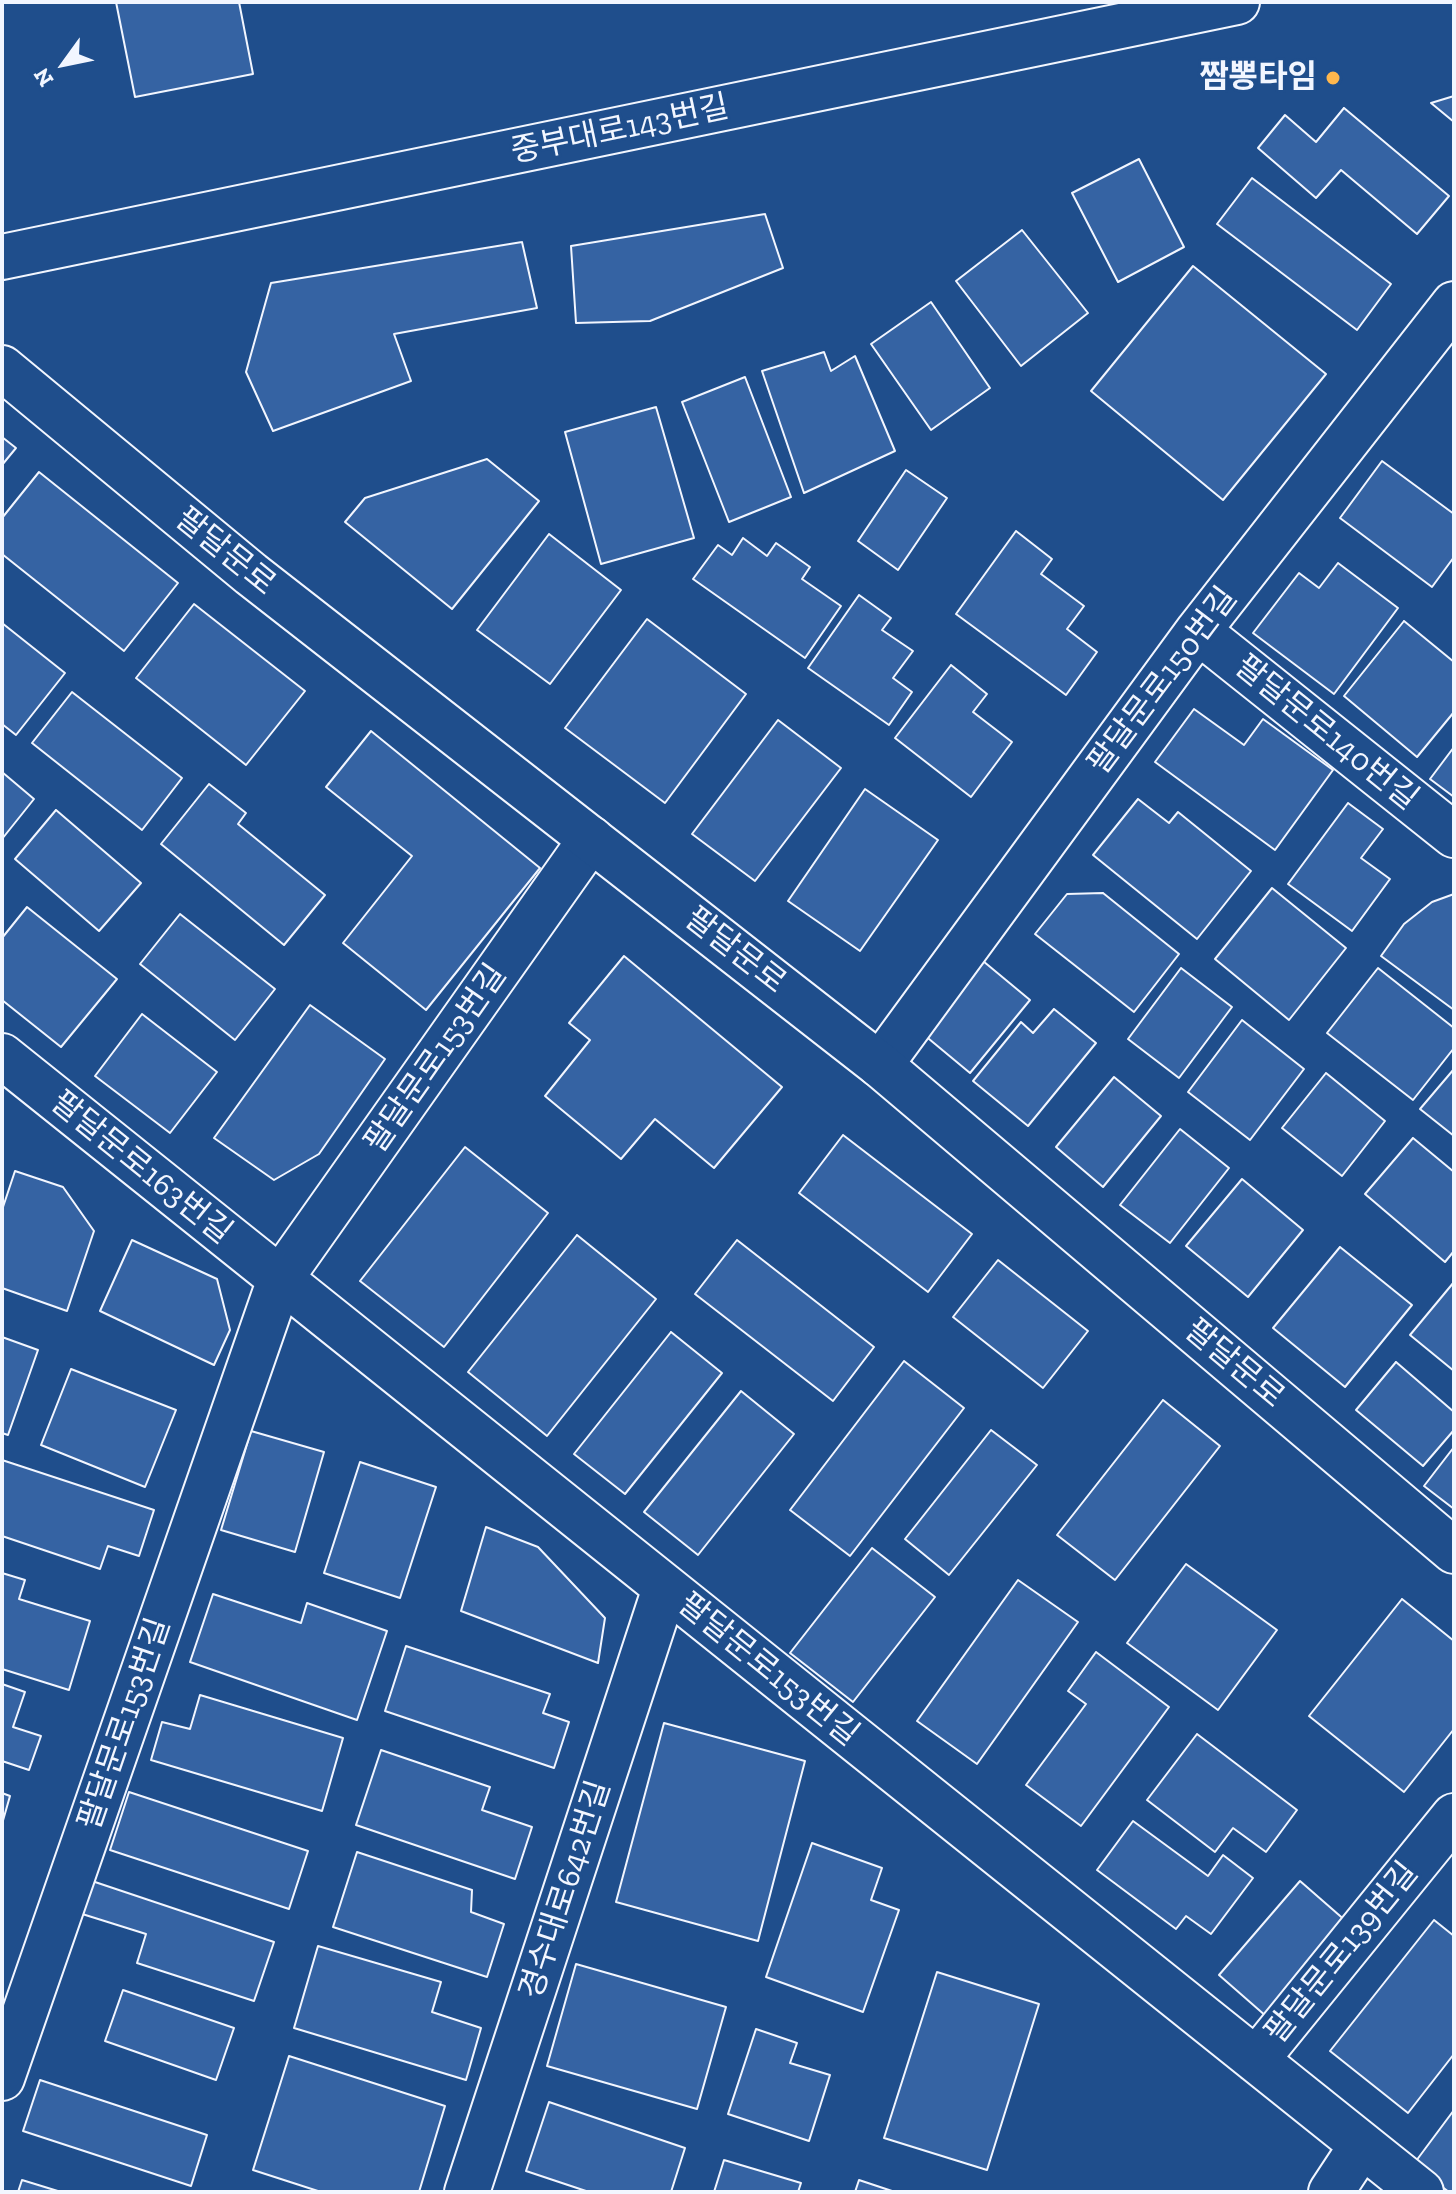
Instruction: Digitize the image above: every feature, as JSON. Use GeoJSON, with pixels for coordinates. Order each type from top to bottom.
{"type":"FeatureCollection","features":[{"type":"Feature","properties":{"kind":"street","name":"중부대로143번길"},"geometry":{"type":"LineString","coordinates":[[2,257],[1237,2]]}},
{"type":"Feature","properties":{"kind":"street","name":"팔달문로150번길"},"geometry":{"type":"LineString","coordinates":[[880,1065],[1198,631],[1454,304]]}},
{"type":"Feature","properties":{"kind":"street","name":"팔달문로"},"geometry":{"type":"LineString","coordinates":[[2,368],[251,574],[880,1065],[1454,1551]]}},
{"type":"Feature","properties":{"kind":"street","name":"팔달문로140번길"},"geometry":{"type":"LineString","coordinates":[[1198,631],[1454,835]]}},
{"type":"Feature","properties":{"kind":"street","name":"팔달문로153번길"},"geometry":{"type":"LineString","coordinates":[[2,2078],[280,1279],[591,839]]}},
{"type":"Feature","properties":{"kind":"street","name":"팔달문로163번길"},"geometry":{"type":"LineString","coordinates":[[2,1056],[280,1279]]}},
{"type":"Feature","properties":{"kind":"street","name":"팔달문로153번길"},"geometry":{"type":"LineString","coordinates":[[280,1279],[1256,2060]]}},
{"type":"Feature","properties":{"kind":"street","name":"경수대로642번길"},"geometry":{"type":"LineString","coordinates":[[467,2192],[665,1588]]}},
{"type":"Feature","properties":{"kind":"street","name":"팔달문로139번길"},"geometry":{"type":"LineString","coordinates":[[1421,2192],[1256,2060],[1454,1816]]}},
{"type":"Feature","properties":{"kind":"street"},"geometry":{"type":"LineString","coordinates":[[1331,2192],[1362,2145]]}},
{"type":"Feature","properties":{"kind":"building"},"geometry":{"type":"Polygon","coordinates":[[[116,2],[239,2],[253,74],[135,97],[116,2]]]}},
{"type":"Feature","properties":{"kind":"building"},"geometry":{"type":"Polygon","coordinates":[[[1454,96],[1454,122],[1431,103],[1454,96]]]}},
{"type":"Feature","properties":{"kind":"building"},"geometry":{"type":"Polygon","coordinates":[[[1344,108],[1449,196],[1417,234],[1341,170],[1316,198],[1258,148],[1285,115],[1316,142],[1344,108]]]}},
{"type":"Feature","properties":{"kind":"building"},"geometry":{"type":"Polygon","coordinates":[[[1139,159],[1184,247],[1118,282],[1072,193],[1139,159]]]}},
{"type":"Feature","properties":{"kind":"building"},"geometry":{"type":"Polygon","coordinates":[[[1252,178],[1391,284],[1357,330],[1217,224],[1252,178]]]}},
{"type":"Feature","properties":{"kind":"building"},"geometry":{"type":"Polygon","coordinates":[[[765,214],[783,268],[650,321],[576,323],[571,246],[765,214]]]}},
{"type":"Feature","properties":{"kind":"building"},"geometry":{"type":"Polygon","coordinates":[[[1022,230],[1088,313],[1021,366],[956,281],[1022,230]]]}},
{"type":"Feature","properties":{"kind":"building"},"geometry":{"type":"Polygon","coordinates":[[[522,242],[537,308],[394,334],[411,381],[273,431],[246,372],[271,283],[522,242]]]}},
{"type":"Feature","properties":{"kind":"building"},"geometry":{"type":"Polygon","coordinates":[[[1193,266],[1326,374],[1223,500],[1091,391],[1193,266]]]}},
{"type":"Feature","properties":{"kind":"building"},"geometry":{"type":"Polygon","coordinates":[[[931,302],[990,388],[931,430],[871,344],[931,302]]]}},
{"type":"Feature","properties":{"kind":"building"},"geometry":{"type":"Polygon","coordinates":[[[824,352],[831,371],[855,356],[895,451],[804,493],[762,371],[824,352]]]}},
{"type":"Feature","properties":{"kind":"building"},"geometry":{"type":"Polygon","coordinates":[[[745,377],[791,497],[729,522],[682,402],[745,377]]]}},
{"type":"Feature","properties":{"kind":"building"},"geometry":{"type":"Polygon","coordinates":[[[656,407],[694,538],[601,564],[565,432],[656,407]]]}},
{"type":"Feature","properties":{"kind":"building"},"geometry":{"type":"Polygon","coordinates":[[[2,437],[16,448],[2,465],[2,437]]]}},
{"type":"Feature","properties":{"kind":"building"},"geometry":{"type":"Polygon","coordinates":[[[487,459],[539,501],[452,609],[345,522],[365,498],[487,459]]]}},
{"type":"Feature","properties":{"kind":"building"},"geometry":{"type":"Polygon","coordinates":[[[1382,461],[1454,514],[1454,557],[1432,587],[1340,518],[1382,461]]]}},
{"type":"Feature","properties":{"kind":"building"},"geometry":{"type":"Polygon","coordinates":[[[906,470],[947,498],[898,570],[858,541],[906,470]]]}},
{"type":"Feature","properties":{"kind":"building"},"geometry":{"type":"Polygon","coordinates":[[[39,472],[178,583],[124,651],[2,554],[2,518],[39,472]]]}},
{"type":"Feature","properties":{"kind":"building"},"geometry":{"type":"Polygon","coordinates":[[[1016,531],[1052,559],[1041,574],[1084,606],[1067,629],[1097,652],[1066,695],[956,614],[1016,531]]]}},
{"type":"Feature","properties":{"kind":"building"},"geometry":{"type":"Polygon","coordinates":[[[549,534],[621,590],[550,684],[477,630],[549,534]]]}},
{"type":"Feature","properties":{"kind":"building"},"geometry":{"type":"Polygon","coordinates":[[[743,538],[767,556],[776,543],[810,567],[802,579],[841,606],[805,658],[693,579],[718,545],[732,555],[743,538]]]}},
{"type":"Feature","properties":{"kind":"building"},"geometry":{"type":"Polygon","coordinates":[[[1338,563],[1398,608],[1334,694],[1253,633],[1299,573],[1319,588],[1338,563]]]}},
{"type":"Feature","properties":{"kind":"building"},"geometry":{"type":"Polygon","coordinates":[[[859,595],[891,618],[882,630],[913,651],[893,678],[912,692],[889,725],[808,668],[859,595]]]}},
{"type":"Feature","properties":{"kind":"building"},"geometry":{"type":"Polygon","coordinates":[[[194,604],[305,691],[246,765],[136,678],[194,604]]]}},
{"type":"Feature","properties":{"kind":"building"},"geometry":{"type":"Polygon","coordinates":[[[647,619],[746,694],[665,803],[565,728],[647,619]]]}},
{"type":"Feature","properties":{"kind":"building"},"geometry":{"type":"Polygon","coordinates":[[[1404,621],[1454,662],[1454,712],[1417,757],[1344,696],[1404,621]]]}},
{"type":"Feature","properties":{"kind":"building"},"geometry":{"type":"Polygon","coordinates":[[[2,623],[65,673],[16,735],[2,724],[2,623]]]}},
{"type":"Feature","properties":{"kind":"building"},"geometry":{"type":"Polygon","coordinates":[[[951,665],[987,694],[973,712],[1012,742],[971,797],[895,738],[951,665]]]}},
{"type":"Feature","properties":{"kind":"building"},"geometry":{"type":"Polygon","coordinates":[[[72,692],[182,778],[142,830],[32,743],[72,692]]]}},
{"type":"Feature","properties":{"kind":"building"},"geometry":{"type":"Polygon","coordinates":[[[1194,709],[1244,745],[1263,719],[1333,770],[1275,850],[1155,762],[1194,709]]]}},
{"type":"Feature","properties":{"kind":"building"},"geometry":{"type":"Polygon","coordinates":[[[778,720],[841,768],[755,881],[692,834],[778,720]]]}},
{"type":"Feature","properties":{"kind":"building"},"geometry":{"type":"Polygon","coordinates":[[[371,731],[540,868],[426,1010],[343,943],[412,856],[326,787],[371,731]]]}},
{"type":"Feature","properties":{"kind":"building"},"geometry":{"type":"Polygon","coordinates":[[[1454,747],[1454,797],[1430,779],[1454,747]]]}},
{"type":"Feature","properties":{"kind":"building"},"geometry":{"type":"Polygon","coordinates":[[[2,772],[34,799],[2,839],[2,772]]]}},
{"type":"Feature","properties":{"kind":"building"},"geometry":{"type":"Polygon","coordinates":[[[209,784],[246,813],[238,824],[325,895],[284,945],[161,844],[209,784]]]}},
{"type":"Feature","properties":{"kind":"building"},"geometry":{"type":"Polygon","coordinates":[[[865,789],[938,840],[860,951],[788,901],[865,789]]]}},
{"type":"Feature","properties":{"kind":"building"},"geometry":{"type":"Polygon","coordinates":[[[1138,799],[1169,823],[1178,812],[1251,871],[1197,939],[1093,855],[1138,799]]]}},
{"type":"Feature","properties":{"kind":"building"},"geometry":{"type":"Polygon","coordinates":[[[1348,803],[1383,829],[1361,858],[1390,879],[1352,931],[1288,884],[1348,803]]]}},
{"type":"Feature","properties":{"kind":"building"},"geometry":{"type":"Polygon","coordinates":[[[56,810],[141,883],[99,931],[15,859],[56,810]]]}},
{"type":"Feature","properties":{"kind":"building"},"geometry":{"type":"Polygon","coordinates":[[[1272,888],[1346,948],[1289,1020],[1215,959],[1272,888]]]}},
{"type":"Feature","properties":{"kind":"building"},"geometry":{"type":"Polygon","coordinates":[[[1103,893],[1179,954],[1134,1012],[1035,934],[1067,894],[1103,893]]]}},
{"type":"Feature","properties":{"kind":"building"},"geometry":{"type":"Polygon","coordinates":[[[1454,894],[1454,1010],[1381,956],[1404,924],[1432,902],[1454,894]]]}},
{"type":"Feature","properties":{"kind":"building"},"geometry":{"type":"Polygon","coordinates":[[[27,907],[117,979],[61,1047],[2,1000],[2,938],[27,907]]]}},
{"type":"Feature","properties":{"kind":"building"},"geometry":{"type":"Polygon","coordinates":[[[180,914],[275,989],[235,1040],[140,964],[180,914]]]}},
{"type":"Feature","properties":{"kind":"building"},"geometry":{"type":"Polygon","coordinates":[[[624,956],[782,1087],[714,1168],[655,1119],[621,1159],[545,1096],[590,1040],[569,1023],[624,956]]]}},
{"type":"Feature","properties":{"kind":"building"},"geometry":{"type":"Polygon","coordinates":[[[977,956],[1030,1000],[970,1073],[917,1029],[977,956]]]}},
{"type":"Feature","properties":{"kind":"building"},"geometry":{"type":"Polygon","coordinates":[[[1181,968],[1232,1007],[1179,1078],[1128,1039],[1181,968]]]}},
{"type":"Feature","properties":{"kind":"building"},"geometry":{"type":"Polygon","coordinates":[[[1378,968],[1454,1028],[1454,1048],[1413,1100],[1327,1033],[1378,968]]]}},
{"type":"Feature","properties":{"kind":"building"},"geometry":{"type":"Polygon","coordinates":[[[310,1005],[385,1059],[319,1154],[274,1180],[214,1138],[310,1005]]]}},
{"type":"Feature","properties":{"kind":"building"},"geometry":{"type":"Polygon","coordinates":[[[1054,1009],[1096,1043],[1028,1126],[973,1081],[1021,1022],[1033,1033],[1054,1009]]]}},
{"type":"Feature","properties":{"kind":"building"},"geometry":{"type":"Polygon","coordinates":[[[142,1014],[217,1072],[170,1133],[95,1076],[142,1014]]]}},
{"type":"Feature","properties":{"kind":"building"},"geometry":{"type":"Polygon","coordinates":[[[1242,1020],[1304,1069],[1250,1140],[1188,1092],[1242,1020]]]}},
{"type":"Feature","properties":{"kind":"building"},"geometry":{"type":"Polygon","coordinates":[[[1454,1069],[1454,1136],[1420,1109],[1454,1069]]]}},
{"type":"Feature","properties":{"kind":"building"},"geometry":{"type":"Polygon","coordinates":[[[1326,1073],[1385,1121],[1342,1176],[1282,1128],[1326,1073]]]}},
{"type":"Feature","properties":{"kind":"building"},"geometry":{"type":"Polygon","coordinates":[[[1114,1077],[1161,1116],[1103,1187],[1056,1147],[1114,1077]]]}},
{"type":"Feature","properties":{"kind":"building"},"geometry":{"type":"Polygon","coordinates":[[[1180,1129],[1229,1168],[1170,1243],[1120,1205],[1180,1129]]]}},
{"type":"Feature","properties":{"kind":"building"},"geometry":{"type":"Polygon","coordinates":[[[843,1135],[972,1234],[928,1292],[799,1193],[843,1135]]]}},
{"type":"Feature","properties":{"kind":"building"},"geometry":{"type":"Polygon","coordinates":[[[1413,1138],[1454,1172],[1454,1251],[1445,1262],[1365,1194],[1413,1138]]]}},
{"type":"Feature","properties":{"kind":"building"},"geometry":{"type":"Polygon","coordinates":[[[465,1147],[548,1213],[444,1347],[360,1281],[465,1147]]]}},
{"type":"Feature","properties":{"kind":"building"},"geometry":{"type":"Polygon","coordinates":[[[15,1171],[63,1187],[94,1231],[67,1311],[2,1288],[2,1210],[15,1171]]]}},
{"type":"Feature","properties":{"kind":"building"},"geometry":{"type":"Polygon","coordinates":[[[1242,1179],[1303,1230],[1248,1297],[1186,1246],[1242,1179]]]}},
{"type":"Feature","properties":{"kind":"building"},"geometry":{"type":"Polygon","coordinates":[[[577,1235],[656,1299],[547,1436],[468,1372],[577,1235]]]}},
{"type":"Feature","properties":{"kind":"building"},"geometry":{"type":"Polygon","coordinates":[[[132,1240],[217,1279],[230,1330],[214,1365],[100,1311],[132,1240]]]}},
{"type":"Feature","properties":{"kind":"building"},"geometry":{"type":"Polygon","coordinates":[[[737,1240],[874,1347],[833,1401],[695,1294],[737,1240]]]}},
{"type":"Feature","properties":{"kind":"building"},"geometry":{"type":"Polygon","coordinates":[[[1340,1247],[1412,1305],[1345,1387],[1273,1328],[1340,1247]]]}},
{"type":"Feature","properties":{"kind":"building"},"geometry":{"type":"Polygon","coordinates":[[[998,1260],[1088,1331],[1043,1388],[953,1317],[998,1260]]]}},
{"type":"Feature","properties":{"kind":"building"},"geometry":{"type":"Polygon","coordinates":[[[1454,1282],[1454,1371],[1410,1335],[1454,1282]]]}},
{"type":"Feature","properties":{"kind":"building"},"geometry":{"type":"Polygon","coordinates":[[[671,1332],[722,1373],[625,1494],[574,1454],[671,1332]]]}},
{"type":"Feature","properties":{"kind":"building"},"geometry":{"type":"Polygon","coordinates":[[[2,1337],[38,1350],[8,1435],[2,1433],[2,1337]]]}},
{"type":"Feature","properties":{"kind":"building"},"geometry":{"type":"Polygon","coordinates":[[[904,1361],[964,1408],[850,1556],[790,1510],[904,1361]]]}},
{"type":"Feature","properties":{"kind":"building"},"geometry":{"type":"Polygon","coordinates":[[[1396,1362],[1454,1412],[1454,1430],[1423,1466],[1356,1410],[1396,1362]]]}},
{"type":"Feature","properties":{"kind":"building"},"geometry":{"type":"Polygon","coordinates":[[[71,1369],[176,1410],[145,1487],[41,1445],[71,1369]]]}},
{"type":"Feature","properties":{"kind":"building"},"geometry":{"type":"Polygon","coordinates":[[[741,1391],[794,1434],[698,1555],[644,1512],[741,1391]]]}},
{"type":"Feature","properties":{"kind":"building"},"geometry":{"type":"Polygon","coordinates":[[[1163,1400],[1220,1446],[1115,1580],[1057,1535],[1163,1400]]]}},
{"type":"Feature","properties":{"kind":"building"},"geometry":{"type":"Polygon","coordinates":[[[991,1430],[1037,1465],[949,1575],[905,1539],[991,1430]]]}},
{"type":"Feature","properties":{"kind":"building"},"geometry":{"type":"Polygon","coordinates":[[[251,1431],[324,1452],[295,1552],[221,1530],[251,1431]]]}},
{"type":"Feature","properties":{"kind":"building"},"geometry":{"type":"Polygon","coordinates":[[[1454,1447],[1454,1509],[1424,1486],[1454,1447]]]}},
{"type":"Feature","properties":{"kind":"building"},"geometry":{"type":"Polygon","coordinates":[[[2,1460],[154,1510],[139,1556],[108,1546],[100,1569],[2,1536],[2,1460]]]}},
{"type":"Feature","properties":{"kind":"building"},"geometry":{"type":"Polygon","coordinates":[[[360,1462],[436,1487],[400,1598],[324,1573],[360,1462]]]}},
{"type":"Feature","properties":{"kind":"building"},"geometry":{"type":"Polygon","coordinates":[[[486,1527],[538,1547],[605,1618],[598,1663],[461,1611],[486,1527]]]}},
{"type":"Feature","properties":{"kind":"building"},"geometry":{"type":"Polygon","coordinates":[[[872,1548],[935,1597],[853,1702],[790,1653],[872,1548]]]}},
{"type":"Feature","properties":{"kind":"building"},"geometry":{"type":"Polygon","coordinates":[[[1186,1564],[1277,1630],[1218,1710],[1127,1643],[1186,1564]]]}},
{"type":"Feature","properties":{"kind":"building"},"geometry":{"type":"Polygon","coordinates":[[[2,1573],[25,1580],[19,1599],[90,1621],[69,1690],[2,1669],[2,1573]]]}},
{"type":"Feature","properties":{"kind":"building"},"geometry":{"type":"Polygon","coordinates":[[[1018,1580],[1078,1622],[977,1764],[917,1721],[1018,1580]]]}},
{"type":"Feature","properties":{"kind":"building"},"geometry":{"type":"Polygon","coordinates":[[[213,1594],[301,1623],[307,1603],[387,1631],[357,1720],[190,1662],[213,1594]]]}},
{"type":"Feature","properties":{"kind":"building"},"geometry":{"type":"Polygon","coordinates":[[[1402,1599],[1454,1641],[1454,1729],[1404,1792],[1309,1716],[1402,1599]]]}},
{"type":"Feature","properties":{"kind":"building"},"geometry":{"type":"Polygon","coordinates":[[[406,1646],[550,1694],[543,1713],[569,1722],[554,1768],[385,1711],[406,1646]]]}},
{"type":"Feature","properties":{"kind":"building"},"geometry":{"type":"Polygon","coordinates":[[[1096,1652],[1169,1707],[1081,1826],[1026,1785],[1086,1704],[1068,1691],[1096,1652]]]}},
{"type":"Feature","properties":{"kind":"building"},"geometry":{"type":"Polygon","coordinates":[[[2,1684],[25,1692],[13,1727],[41,1736],[29,1770],[2,1761],[2,1684]]]}},
{"type":"Feature","properties":{"kind":"building"},"geometry":{"type":"Polygon","coordinates":[[[200,1695],[343,1738],[322,1811],[151,1760],[162,1722],[190,1729],[200,1695]]]}},
{"type":"Feature","properties":{"kind":"building"},"geometry":{"type":"Polygon","coordinates":[[[664,1723],[805,1761],[758,1941],[616,1902],[664,1723]]]}},
{"type":"Feature","properties":{"kind":"building"},"geometry":{"type":"Polygon","coordinates":[[[1197,1734],[1297,1810],[1266,1852],[1233,1828],[1215,1852],[1147,1800],[1197,1734]]]}},
{"type":"Feature","properties":{"kind":"building"},"geometry":{"type":"Polygon","coordinates":[[[381,1750],[490,1787],[482,1810],[532,1827],[515,1879],[356,1825],[381,1750]]]}},
{"type":"Feature","properties":{"kind":"building"},"geometry":{"type":"Polygon","coordinates":[[[129,1792],[308,1851],[289,1909],[110,1850],[129,1792]]]}},
{"type":"Feature","properties":{"kind":"building"},"geometry":{"type":"Polygon","coordinates":[[[2,1793],[10,1796],[2,1824],[2,1793]]]}},
{"type":"Feature","properties":{"kind":"building"},"geometry":{"type":"Polygon","coordinates":[[[1133,1821],[1208,1876],[1223,1855],[1253,1878],[1211,1934],[1186,1916],[1176,1929],[1097,1870],[1133,1821]]]}},
{"type":"Feature","properties":{"kind":"building"},"geometry":{"type":"Polygon","coordinates":[[[812,1843],[882,1868],[871,1900],[899,1910],[863,2012],[766,1977],[812,1843]]]}},
{"type":"Feature","properties":{"kind":"building"},"geometry":{"type":"Polygon","coordinates":[[[357,1852],[472,1890],[471,1912],[504,1924],[487,1977],[333,1927],[357,1852]]]}},
{"type":"Feature","properties":{"kind":"building"},"geometry":{"type":"Polygon","coordinates":[[[89,1880],[274,1942],[254,2001],[137,1963],[146,1934],[79,1913],[89,1880]]]}},
{"type":"Feature","properties":{"kind":"building"},"geometry":{"type":"Polygon","coordinates":[[[1300,1881],[1347,1922],[1267,2017],[1219,1975],[1300,1881]]]}},
{"type":"Feature","properties":{"kind":"building"},"geometry":{"type":"Polygon","coordinates":[[[1434,1920],[1454,1936],[1454,2054],[1408,2113],[1330,2051],[1434,1920]]]}},
{"type":"Feature","properties":{"kind":"building"},"geometry":{"type":"Polygon","coordinates":[[[318,1946],[441,1982],[432,2012],[481,2028],[466,2080],[294,2028],[318,1946]]]}},
{"type":"Feature","properties":{"kind":"building"},"geometry":{"type":"Polygon","coordinates":[[[576,1964],[726,2007],[697,2109],[547,2066],[576,1964]]]}},
{"type":"Feature","properties":{"kind":"building"},"geometry":{"type":"Polygon","coordinates":[[[937,1972],[1039,2004],[987,2170],[884,2138],[937,1972]]]}},
{"type":"Feature","properties":{"kind":"building"},"geometry":{"type":"Polygon","coordinates":[[[123,1990],[234,2028],[216,2080],[105,2041],[123,1990]]]}},
{"type":"Feature","properties":{"kind":"building"},"geometry":{"type":"Polygon","coordinates":[[[756,2029],[797,2043],[790,2063],[830,2075],[809,2141],[728,2114],[756,2029]]]}},
{"type":"Feature","properties":{"kind":"building"},"geometry":{"type":"Polygon","coordinates":[[[289,2056],[445,2106],[419,2192],[321,2192],[253,2170],[289,2056]]]}},
{"type":"Feature","properties":{"kind":"building"},"geometry":{"type":"Polygon","coordinates":[[[40,2080],[207,2135],[191,2186],[23,2131],[40,2080]]]}},
{"type":"Feature","properties":{"kind":"building"},"geometry":{"type":"Polygon","coordinates":[[[549,2102],[685,2148],[671,2192],[589,2192],[526,2171],[549,2102]]]}},
{"type":"Feature","properties":{"kind":"building"},"geometry":{"type":"Polygon","coordinates":[[[1454,2110],[1454,2192],[1449,2192],[1413,2165],[1454,2110]]]}},
{"type":"Feature","properties":{"kind":"building"},"geometry":{"type":"Polygon","coordinates":[[[724,2160],[801,2183],[798,2192],[714,2192],[724,2160]]]}},
{"type":"Feature","properties":{"kind":"building"},"geometry":{"type":"Polygon","coordinates":[[[22,2180],[61,2192],[18,2192],[22,2180]]]}},
{"type":"Feature","properties":{"kind":"building"},"geometry":{"type":"Polygon","coordinates":[[[859,2180],[895,2192],[855,2192],[859,2180]]]}},
{"type":"Feature","properties":{"kind":"place","name":"짬뽕타임"},"geometry":{"type":"Point","coordinates":[1333,78]}}]}
